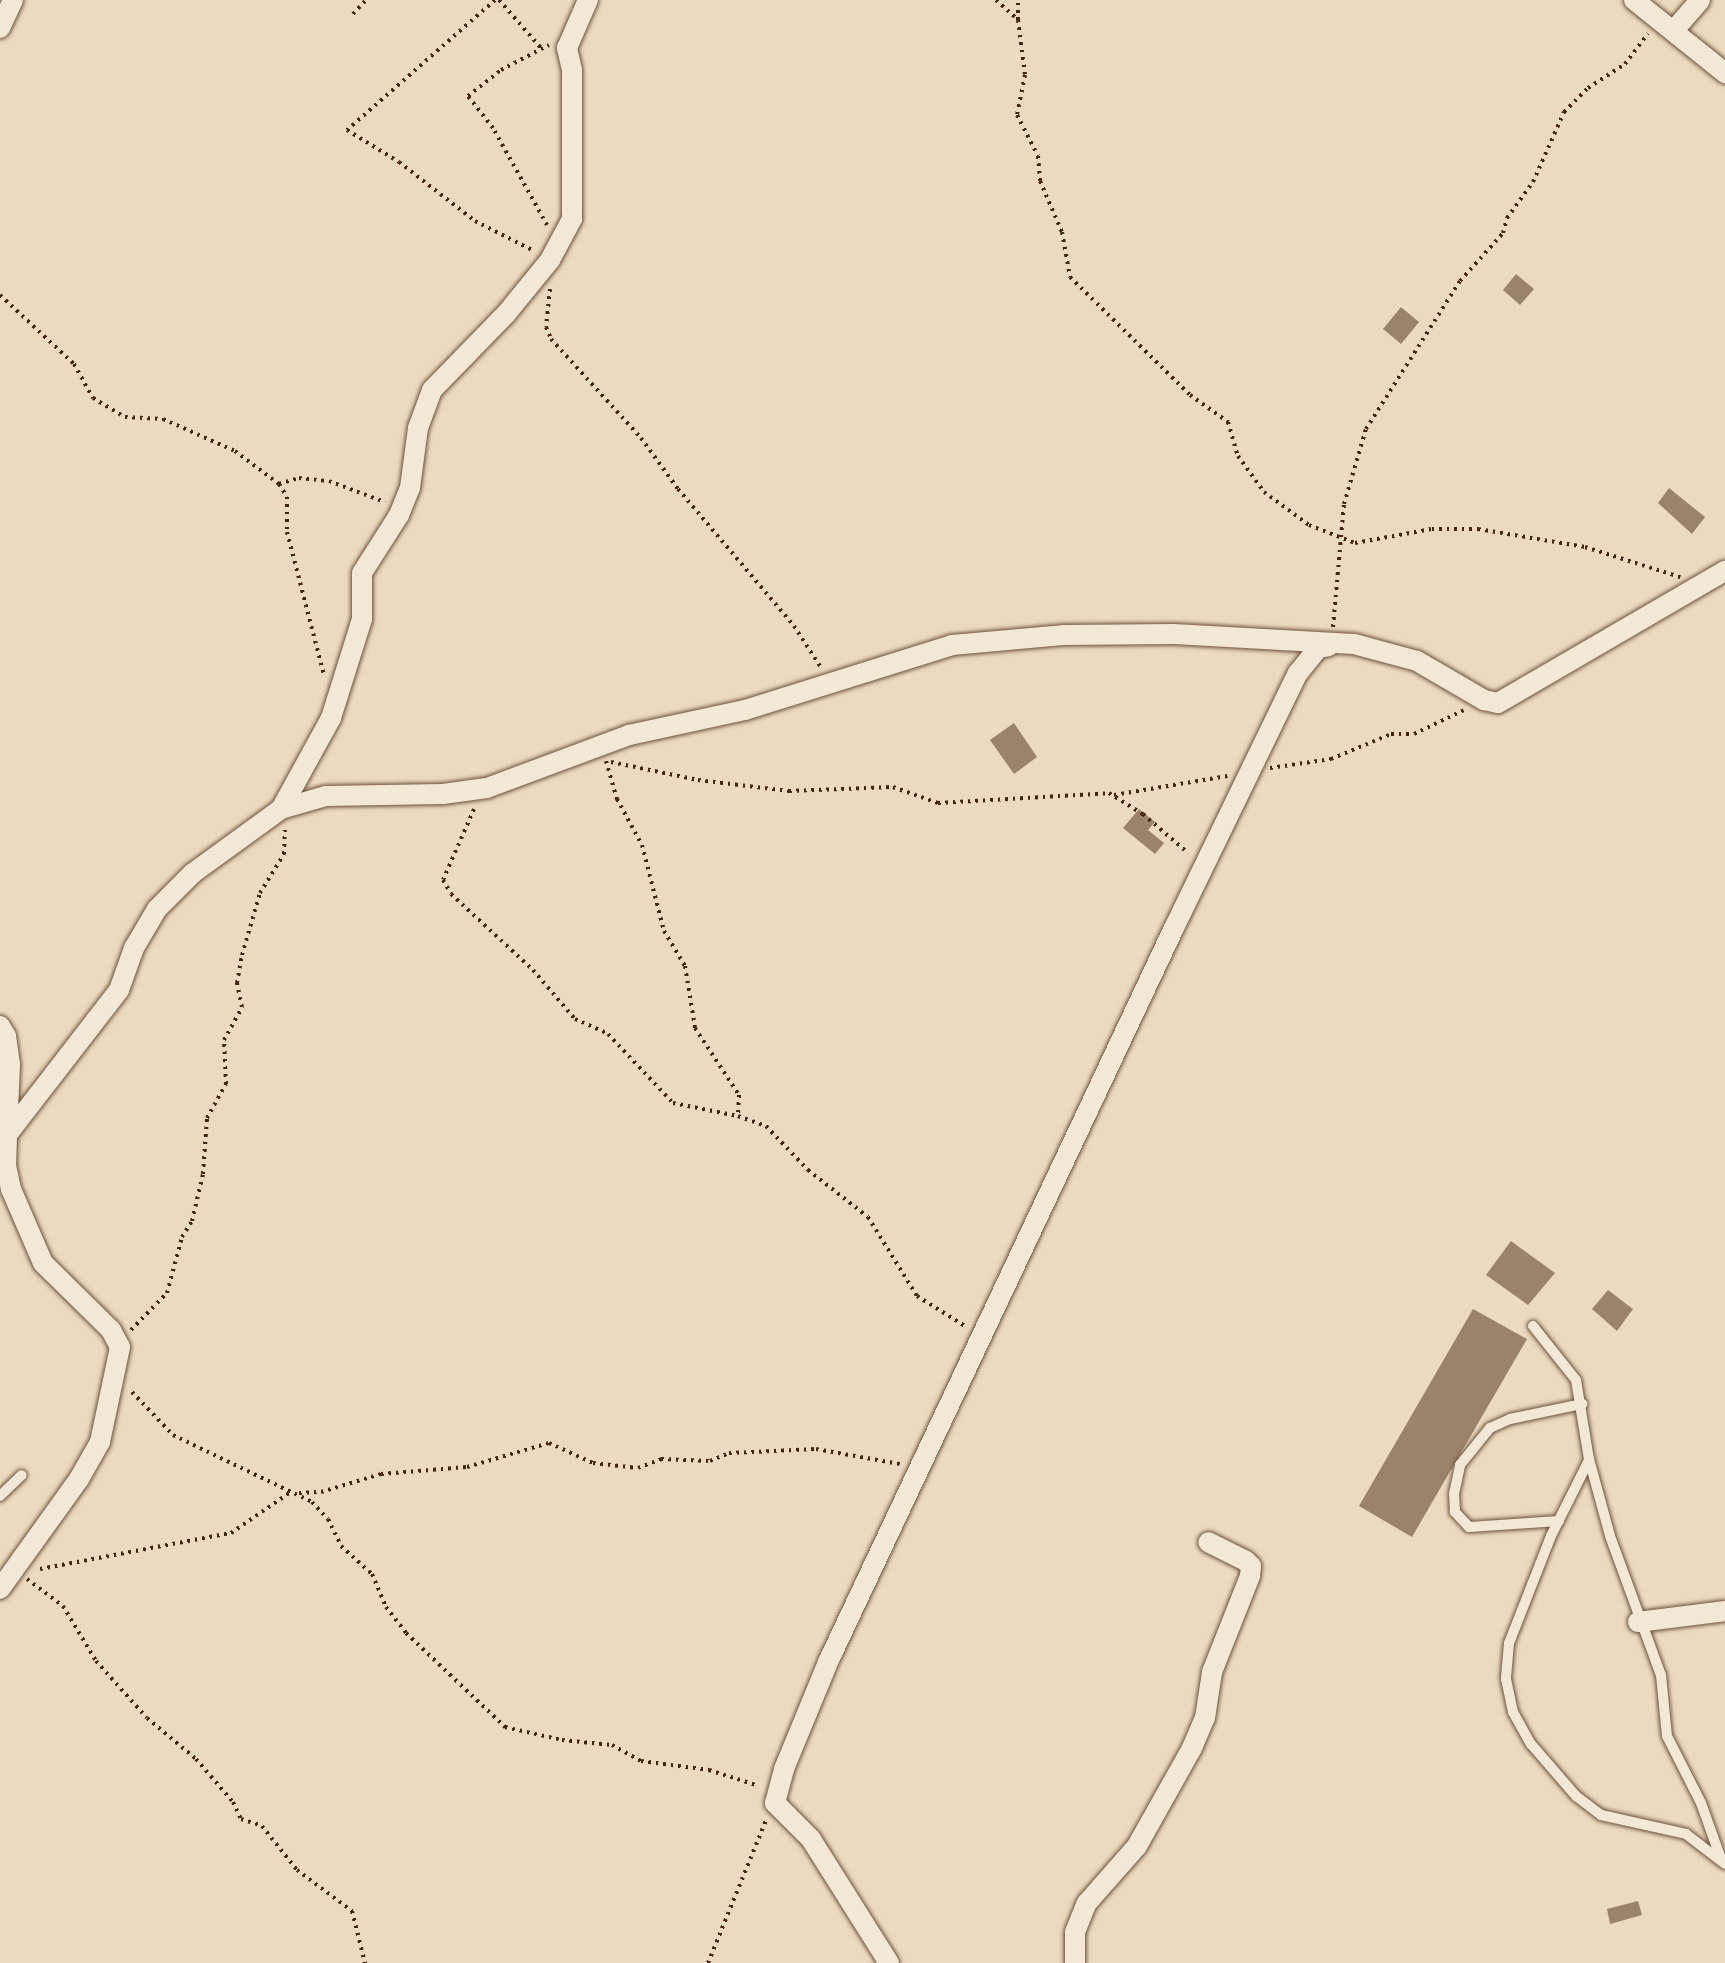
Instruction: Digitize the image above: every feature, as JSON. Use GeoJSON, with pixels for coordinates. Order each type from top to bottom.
{"type":"FeatureCollection","features":[{"type":"Feature","properties":{"kind":"street"},"geometry":{"type":"LineString","coordinates":[[0,28],[13,0]]}},
{"type":"Feature","properties":{"kind":"street"},"geometry":{"type":"LineString","coordinates":[[286,807],[331,718],[362,619],[362,573],[399,515],[410,488],[418,428],[432,390],[506,314],[572,218],[568,39],[588,0]]}},
{"type":"Feature","properties":{"kind":"street"},"geometry":{"type":"LineString","coordinates":[[1634,0],[1725,73]]}},
{"type":"Feature","properties":{"kind":"street"},"geometry":{"type":"LineString","coordinates":[[1667,23],[1700,0]]}},
{"type":"Feature","properties":{"kind":"street"},"geometry":{"type":"LineString","coordinates":[[7,1135],[119,990],[134,948],[157,909],[184,880],[286,807],[326,796],[443,794],[487,788],[629,735],[745,710],[952,645],[1062,635],[1192,634],[1376,648],[1417,661],[1484,700],[1498,703],[1725,570]]}},
{"type":"Feature","properties":{"kind":"street"},"geometry":{"type":"LineString","coordinates":[[889,1963],[811,1838],[776,1798],[829,1660],[1205,866],[1298,673],[1318,648],[1330,646]]}},
{"type":"Feature","properties":{"kind":"street"},"geometry":{"type":"LineString","coordinates":[[0,1026],[6,1036],[10,1064],[10,1188],[43,1262],[111,1330],[118,1357],[104,1425],[91,1460],[0,1589]]}},
{"type":"Feature","properties":{"kind":"street"},"geometry":{"type":"LineString","coordinates":[[1075,1963],[1075,1932],[1088,1903],[1137,1846],[1192,1748],[1204,1718],[1212,1672],[1250,1576],[1252,1566],[1246,1560],[1208,1542]]}},
{"type":"Feature","properties":{"kind":"street"},"geometry":{"type":"LineString","coordinates":[[1638,1622],[1725,1611]]}},
{"type":"Feature","properties":{"kind":"lane"},"geometry":{"type":"LineString","coordinates":[[1533,1326],[1576,1380],[1589,1460],[1638,1622],[1661,1675],[1666,1736],[1701,1803],[1723,1862]]}},
{"type":"Feature","properties":{"kind":"lane"},"geometry":{"type":"LineString","coordinates":[[1559,1521],[1469,1526],[1455,1512],[1454,1494],[1460,1465],[1490,1428],[1510,1419],[1582,1404]]}},
{"type":"Feature","properties":{"kind":"lane"},"geometry":{"type":"LineString","coordinates":[[1589,1460],[1508,1643],[1506,1679],[1513,1712],[1531,1744],[1576,1796],[1601,1815],[1686,1834],[1723,1862]]}},
{"type":"Feature","properties":{"kind":"lane"},"geometry":{"type":"LineString","coordinates":[[0,1496],[22,1475]]}},
{"type":"Feature","properties":{"kind":"path"},"geometry":{"type":"LineString","coordinates":[[353,14],[366,0]]}},
{"type":"Feature","properties":{"kind":"path"},"geometry":{"type":"LineString","coordinates":[[540,48],[497,0],[347,130],[399,162],[462,213],[544,256]]}},
{"type":"Feature","properties":{"kind":"path"},"geometry":{"type":"LineString","coordinates":[[996,0],[1018,20]]}},
{"type":"Feature","properties":{"kind":"path"},"geometry":{"type":"LineString","coordinates":[[1018,0],[1025,75],[1017,114],[1035,146],[1045,196],[1062,232],[1070,276],[1190,395],[1228,422],[1238,456],[1264,492],[1309,525],[1342,539],[1365,543],[1454,528],[1524,534],[1646,564],[1697,587]]}},
{"type":"Feature","properties":{"kind":"path"},"geometry":{"type":"LineString","coordinates":[[1330,646],[1344,504],[1366,429],[1460,281],[1504,234],[1511,210],[1532,182],[1564,112],[1588,88],[1625,64],[1667,23]]}},
{"type":"Feature","properties":{"kind":"path"},"geometry":{"type":"LineString","coordinates":[[568,39],[540,48],[471,89],[468,96],[493,128],[528,196],[541,211],[546,327],[550,338],[599,389],[678,489],[736,553],[794,626],[832,684]]}},
{"type":"Feature","properties":{"kind":"path"},"geometry":{"type":"LineString","coordinates":[[0,295],[74,364],[93,398],[124,416],[163,418],[234,452],[279,484],[287,497],[287,532],[306,617],[333,703]]}},
{"type":"Feature","properties":{"kind":"path"},"geometry":{"type":"LineString","coordinates":[[279,484],[299,478],[329,481],[367,493],[399,515]]}},
{"type":"Feature","properties":{"kind":"path"},"geometry":{"type":"LineString","coordinates":[[738,1116],[738,1096],[695,1028],[685,966],[666,937],[642,845],[618,799],[606,761],[698,780],[789,791],[893,787],[938,803],[1045,800],[1090,792],[1114,795],[1331,758],[1390,734],[1414,734],[1484,703],[1498,703]]}},
{"type":"Feature","properties":{"kind":"path"},"geometry":{"type":"LineString","coordinates":[[487,788],[456,843],[443,880],[451,894],[533,970],[576,1019],[608,1034],[674,1103],[766,1126],[808,1170],[868,1217],[916,1296],[984,1338]]}},
{"type":"Feature","properties":{"kind":"path"},"geometry":{"type":"LineString","coordinates":[[1114,795],[1205,866]]}},
{"type":"Feature","properties":{"kind":"path"},"geometry":{"type":"LineString","coordinates":[[286,807],[284,854],[260,893],[242,955],[237,983],[242,1007],[224,1040],[226,1084],[207,1118],[203,1174],[192,1220],[182,1236],[166,1292],[133,1326],[118,1357],[174,1436],[296,1492],[322,1512],[341,1546],[372,1574],[386,1608],[406,1633],[505,1727],[562,1740],[612,1745],[641,1761],[709,1770],[776,1798],[708,1963]]}},
{"type":"Feature","properties":{"kind":"path"},"geometry":{"type":"LineString","coordinates":[[365,1963],[352,1911],[297,1870],[270,1833],[241,1818],[233,1802],[196,1759],[147,1718],[96,1660],[63,1606],[15,1572],[70,1566],[231,1533],[296,1492],[321,1492],[381,1474],[466,1467],[549,1443],[593,1464],[638,1468],[662,1459],[710,1460],[729,1453],[816,1448],[922,1466]]}},
{"type":"Feature","properties":{"kind":"building"},"geometry":{"type":"Polygon","coordinates":[[[1516,274],[1534,289],[1520,305],[1503,290],[1516,274]]]}},
{"type":"Feature","properties":{"kind":"building"},"geometry":{"type":"Polygon","coordinates":[[[1401,307],[1419,322],[1401,344],[1383,329],[1401,307]]]}},
{"type":"Feature","properties":{"kind":"building"},"geometry":{"type":"Polygon","coordinates":[[[1669,488],[1705,517],[1692,534],[1658,503],[1669,488]]]}},
{"type":"Feature","properties":{"kind":"building"},"geometry":{"type":"Polygon","coordinates":[[[1014,723],[1037,757],[1014,774],[990,740],[1014,723]]]}},
{"type":"Feature","properties":{"kind":"building"},"geometry":{"type":"Polygon","coordinates":[[[1139,809],[1155,822],[1148,830],[1164,843],[1155,854],[1123,828],[1139,809]]]}},
{"type":"Feature","properties":{"kind":"building"},"geometry":{"type":"Polygon","coordinates":[[[1511,1241],[1555,1273],[1528,1305],[1486,1275],[1511,1241]]]}},
{"type":"Feature","properties":{"kind":"building"},"geometry":{"type":"Polygon","coordinates":[[[1608,1290],[1633,1309],[1617,1331],[1592,1309],[1608,1290]]]}},
{"type":"Feature","properties":{"kind":"building"},"geometry":{"type":"Polygon","coordinates":[[[1473,1309],[1527,1339],[1412,1537],[1359,1506],[1473,1309]]]}},
{"type":"Feature","properties":{"kind":"building"},"geometry":{"type":"Polygon","coordinates":[[[1638,1901],[1642,1915],[1610,1924],[1607,1909],[1638,1901]]]}}]}
